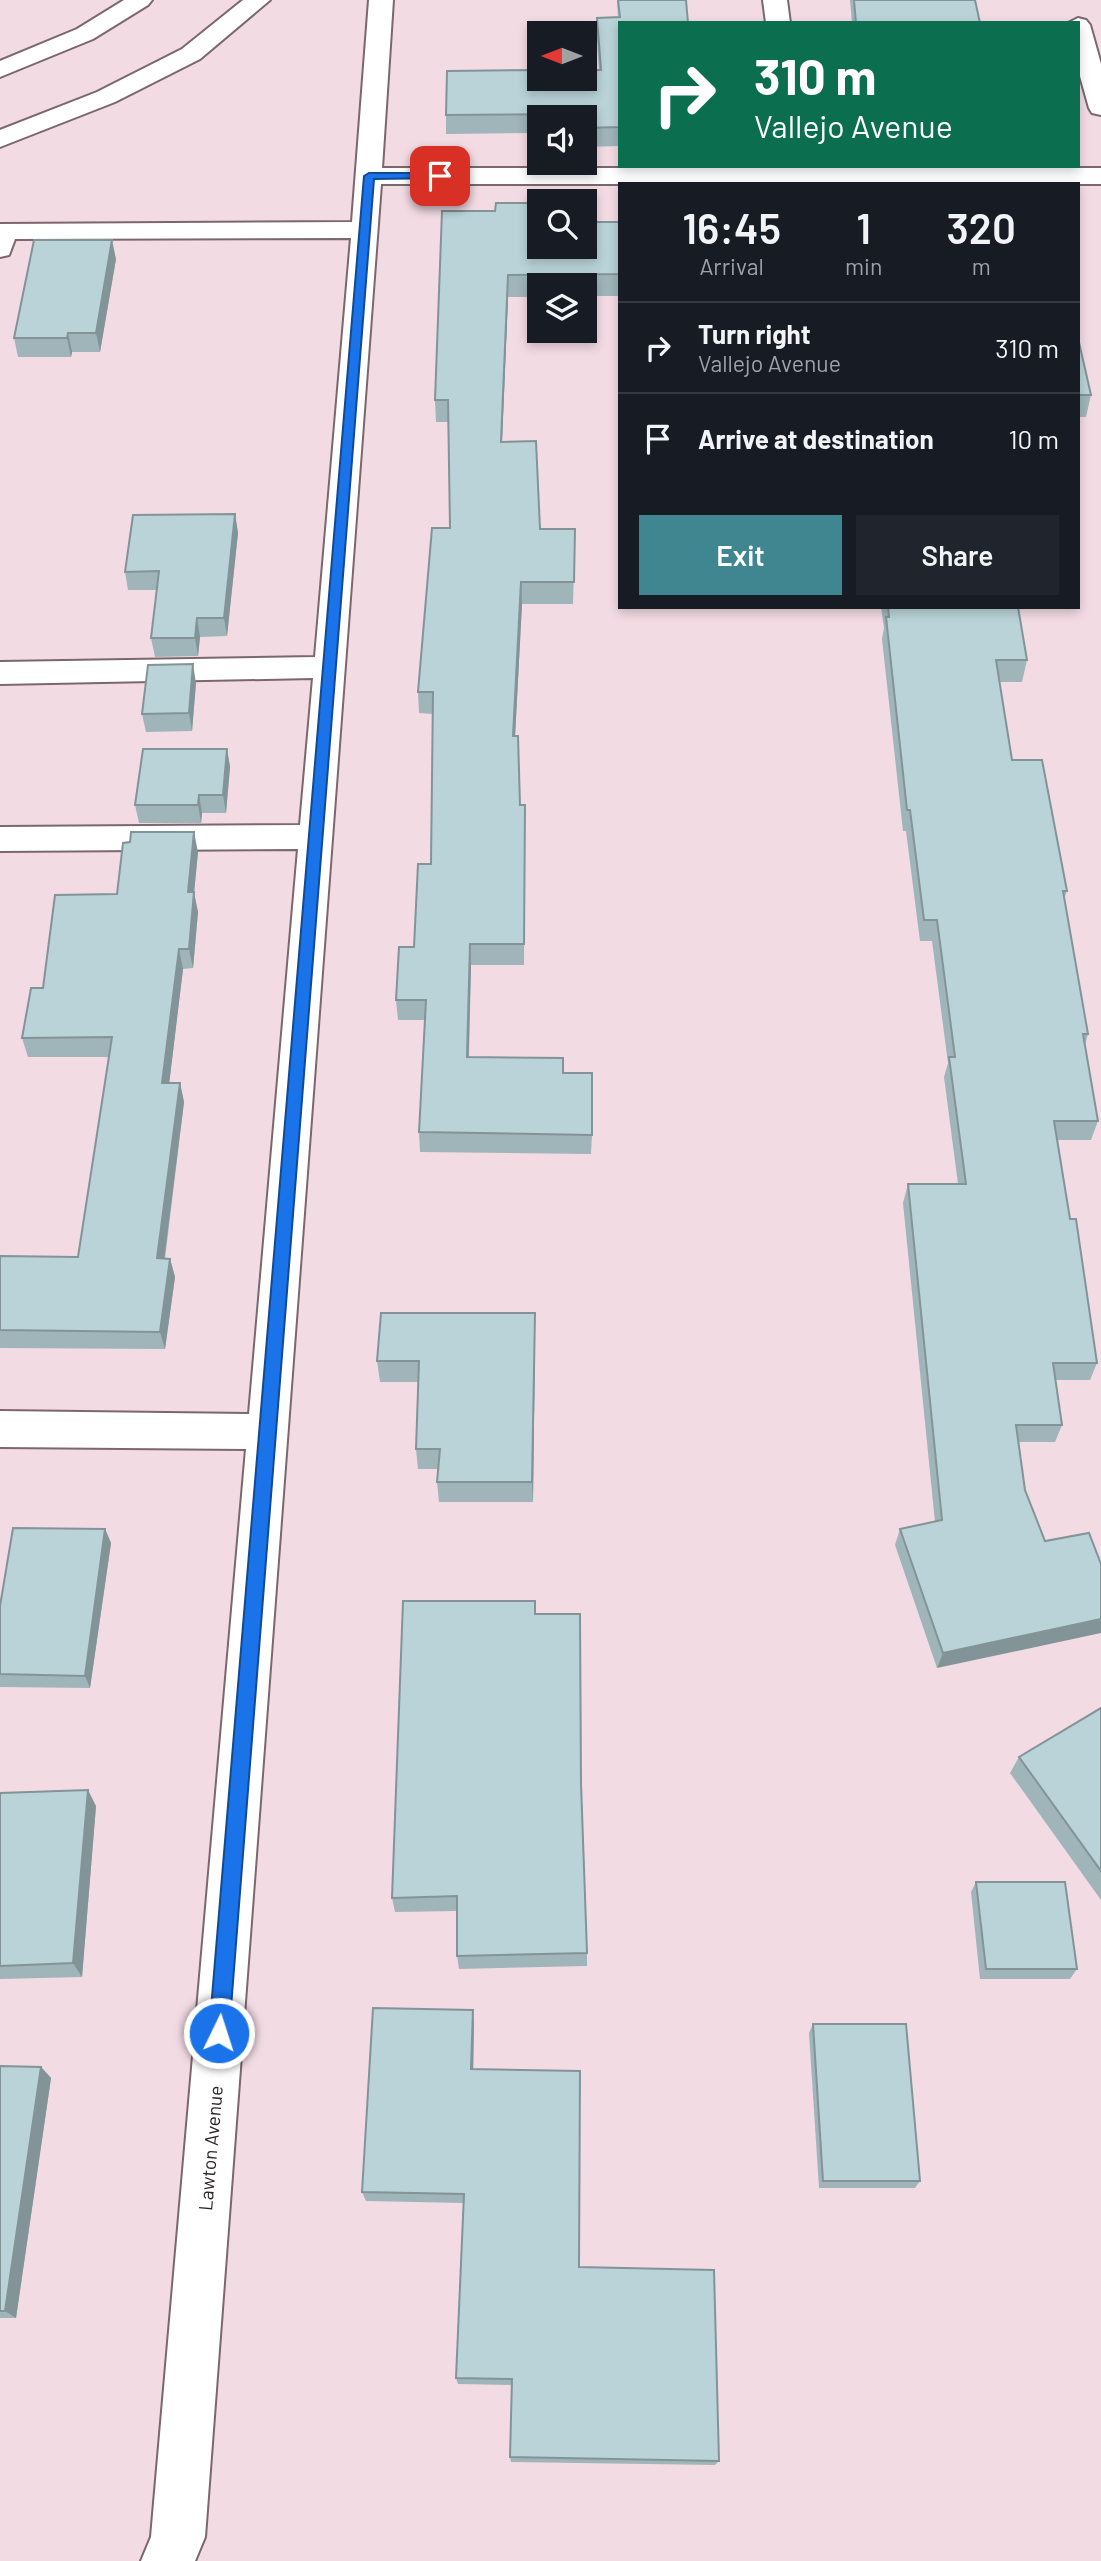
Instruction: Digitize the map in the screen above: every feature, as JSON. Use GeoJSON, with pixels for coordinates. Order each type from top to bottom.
{"type":"FeatureCollection","features":[{"type":"Feature","properties":{"kind":"street"},"geometry":{"type":"LineString","coordinates":[[0,70],[85,34],[140,0]]}},
{"type":"Feature","properties":{"kind":"street"},"geometry":{"type":"LineString","coordinates":[[0,139],[106,97],[191,54],[258,0]]}},
{"type":"Feature","properties":{"kind":"street","name":"Lawton Avenue"},"geometry":{"type":"LineString","coordinates":[[173,2549],[268,1432],[365,230],[381,0]]}},
{"type":"Feature","properties":{"kind":"street"},"geometry":{"type":"LineString","coordinates":[[775,0],[778,21]]}},
{"type":"Feature","properties":{"kind":"street"},"geometry":{"type":"LineString","coordinates":[[1071,0],[1077,21]]}},
{"type":"Feature","properties":{"kind":"street"},"geometry":{"type":"LineString","coordinates":[[1080,31],[1101,108]]}},
{"type":"Feature","properties":{"kind":"street"},"geometry":{"type":"LineString","coordinates":[[369,176],[797,171],[1101,176]]}},
{"type":"Feature","properties":{"kind":"street"},"geometry":{"type":"LineString","coordinates":[[0,249],[4,230],[365,230]]}},
{"type":"Feature","properties":{"kind":"street"},"geometry":{"type":"LineString","coordinates":[[0,673],[330,667]]}},
{"type":"Feature","properties":{"kind":"street"},"geometry":{"type":"LineString","coordinates":[[0,839],[316,837]]}},
{"type":"Feature","properties":{"kind":"street"},"geometry":{"type":"LineString","coordinates":[[0,1429],[268,1432]]}},
{"type":"Feature","properties":{"kind":"building"},"geometry":{"type":"Polygon","coordinates":[[[618,0],[686,0],[688,21],[618,21],[618,127],[597,128],[597,105],[527,105],[527,114],[446,115],[447,71],[527,70],[527,91],[597,91],[597,70],[601,70],[597,18],[620,17],[618,0]]]}},
{"type":"Feature","properties":{"kind":"building"},"geometry":{"type":"Polygon","coordinates":[[[854,0],[975,0],[980,21],[856,21],[854,0]]]}},
{"type":"Feature","properties":{"kind":"building"},"geometry":{"type":"Polygon","coordinates":[[[496,203],[527,203],[527,259],[597,259],[597,222],[618,222],[618,274],[508,275],[501,442],[536,441],[540,529],[575,529],[574,582],[521,582],[513,736],[518,736],[520,805],[525,805],[524,944],[470,944],[467,1057],[563,1058],[563,1073],[592,1073],[592,1135],[419,1132],[426,1000],[396,1000],[399,947],[414,947],[418,864],[431,864],[433,692],[418,692],[432,528],[450,528],[448,400],[435,400],[442,211],[495,211],[496,203]]]}},
{"type":"Feature","properties":{"kind":"building"},"geometry":{"type":"Polygon","coordinates":[[[34,240],[112,240],[96,333],[68,333],[67,338],[14,338],[34,240]]]}},
{"type":"Feature","properties":{"kind":"building"},"geometry":{"type":"Polygon","coordinates":[[[1080,347],[1091,395],[1080,395],[1080,347]]]}},
{"type":"Feature","properties":{"kind":"building"},"geometry":{"type":"Polygon","coordinates":[[[235,514],[224,618],[197,618],[195,638],[151,638],[159,571],[125,572],[133,515],[235,514]]]}},
{"type":"Feature","properties":{"kind":"building"},"geometry":{"type":"Polygon","coordinates":[[[888,609],[1018,609],[1027,660],[996,660],[1012,760],[1042,760],[1067,891],[1063,891],[1088,1034],[1083,1034],[1098,1121],[1054,1121],[1070,1219],[1076,1219],[1097,1363],[1053,1363],[1062,1425],[1016,1425],[1025,1490],[1045,1541],[1089,1533],[1101,1564],[1101,1619],[943,1653],[900,1529],[942,1520],[908,1184],[966,1184],[949,1057],[955,1057],[937,920],[924,920],[910,810],[907,810],[886,617],[889,617],[888,609]]]}},
{"type":"Feature","properties":{"kind":"building"},"geometry":{"type":"Polygon","coordinates":[[[193,664],[189,713],[142,714],[148,665],[193,664]]]}},
{"type":"Feature","properties":{"kind":"building"},"geometry":{"type":"Polygon","coordinates":[[[143,749],[227,749],[223,795],[199,795],[198,805],[135,805],[143,749]]]}},
{"type":"Feature","properties":{"kind":"building"},"geometry":{"type":"Polygon","coordinates":[[[131,832],[194,832],[188,892],[194,892],[189,949],[179,949],[162,1083],[180,1083],[157,1258],[170,1259],[160,1332],[0,1330],[0,1256],[78,1257],[112,1037],[22,1038],[31,988],[43,988],[55,895],[117,894],[123,843],[130,842],[131,832]]]}},
{"type":"Feature","properties":{"kind":"building"},"geometry":{"type":"Polygon","coordinates":[[[381,1313],[535,1313],[532,1482],[437,1482],[440,1449],[416,1449],[419,1361],[377,1361],[381,1313]]]}},
{"type":"Feature","properties":{"kind":"building"},"geometry":{"type":"Polygon","coordinates":[[[13,1528],[105,1529],[85,1676],[0,1674],[0,1606],[13,1528]]]}},
{"type":"Feature","properties":{"kind":"building"},"geometry":{"type":"Polygon","coordinates":[[[403,1601],[535,1601],[535,1614],[580,1614],[581,1783],[587,1953],[457,1956],[457,1896],[392,1898],[403,1601]]]}},
{"type":"Feature","properties":{"kind":"building"},"geometry":{"type":"Polygon","coordinates":[[[1101,1708],[1101,1871],[1019,1757],[1101,1708]]]}},
{"type":"Feature","properties":{"kind":"building"},"geometry":{"type":"Polygon","coordinates":[[[88,1790],[73,1963],[0,1966],[0,1793],[88,1790]]]}},
{"type":"Feature","properties":{"kind":"building"},"geometry":{"type":"Polygon","coordinates":[[[976,1882],[1065,1882],[1077,1969],[986,1969],[976,1882]]]}},
{"type":"Feature","properties":{"kind":"building"},"geometry":{"type":"Polygon","coordinates":[[[373,2008],[473,2010],[471,2069],[580,2071],[579,2267],[714,2270],[719,2461],[510,2457],[512,2379],[456,2378],[464,2194],[362,2192],[373,2008]]]}},
{"type":"Feature","properties":{"kind":"building"},"geometry":{"type":"Polygon","coordinates":[[[813,2024],[906,2024],[920,2181],[823,2181],[813,2024]]]}},
{"type":"Feature","properties":{"kind":"building"},"geometry":{"type":"Polygon","coordinates":[[[0,2066],[41,2067],[5,2311],[0,2311],[0,2066]]]}},
{"type":"Feature","properties":{"kind":"route"},"geometry":{"type":"LineString","coordinates":[[219,2033],[369,176],[440,176]]}}]}
